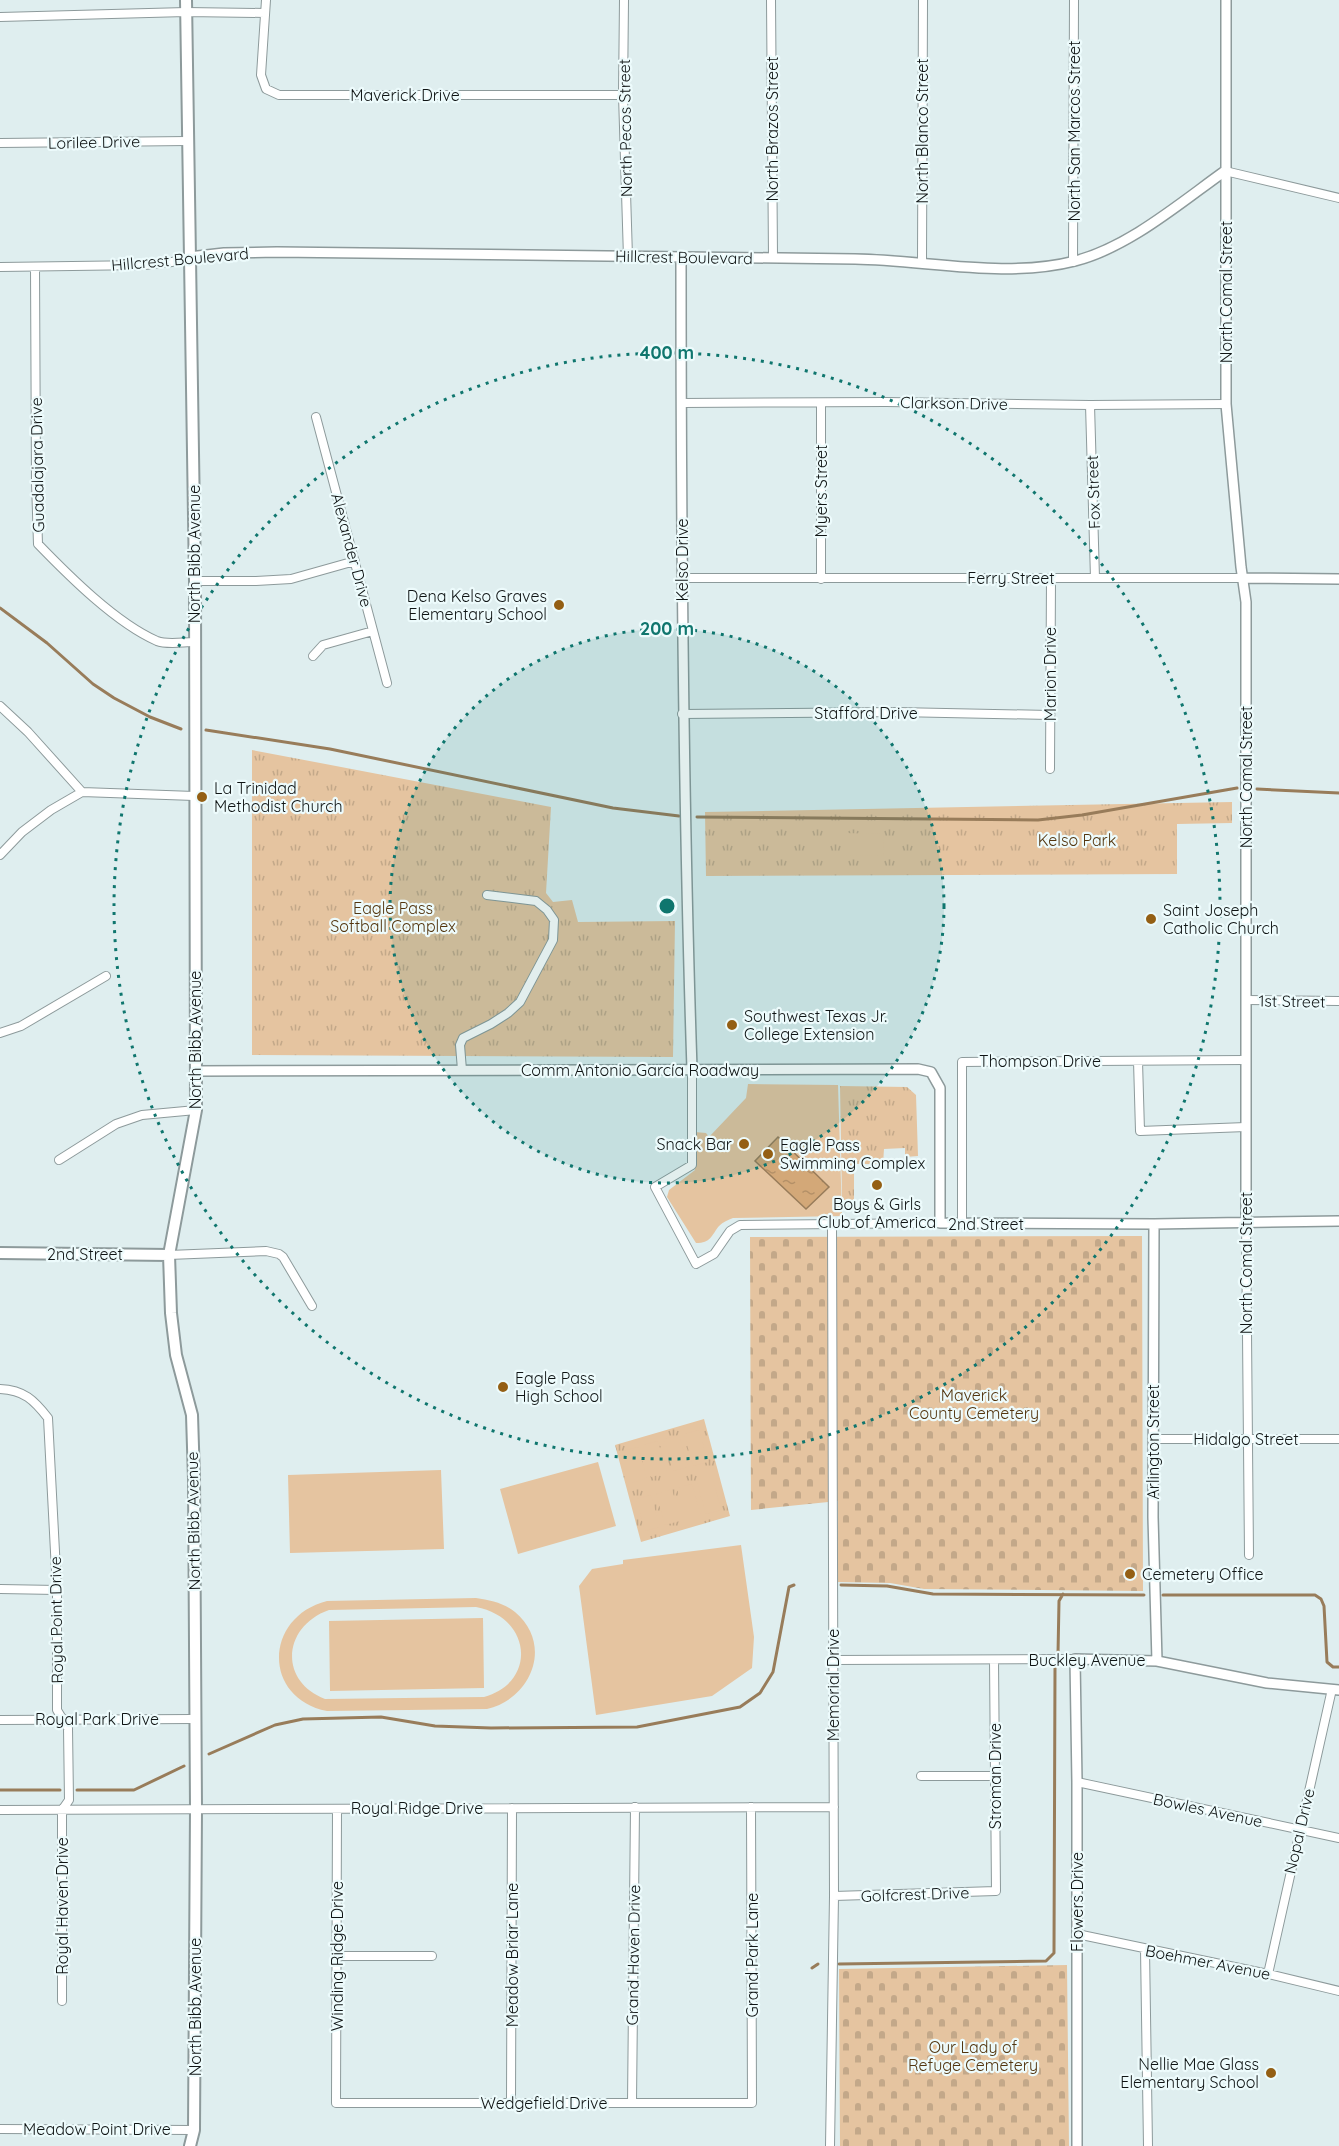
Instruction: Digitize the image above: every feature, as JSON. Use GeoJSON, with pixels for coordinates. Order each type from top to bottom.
{"type":"FeatureCollection","features":[{"type":"Feature","properties":{"kind":"main road","name":"North Bibb Avenue"},"geometry":{"type":"LineString","coordinates":[[186,0],[195,581],[196,1110],[169,1255],[171,1313],[176,1355],[192,1415],[196,1809],[194,2130],[190,2146]]}},
{"type":"Feature","properties":{"kind":"main road","name":"2nd Street"},"geometry":{"type":"LineString","coordinates":[[0,1254],[169,1255]]}},
{"type":"Feature","properties":{"kind":"street","name":"Maverick Drive"},"geometry":{"type":"LineString","coordinates":[[266,0],[261,75],[266,89],[279,95],[623,95]]}},
{"type":"Feature","properties":{"kind":"street","name":"North Pecos Street"},"geometry":{"type":"LineString","coordinates":[[624,0],[623,95],[628,257]]}},
{"type":"Feature","properties":{"kind":"street","name":"North Brazos Street"},"geometry":{"type":"LineString","coordinates":[[771,0],[773,258]]}},
{"type":"Feature","properties":{"kind":"street","name":"North Blanco Street"},"geometry":{"type":"LineString","coordinates":[[922,263],[923,0]]}},
{"type":"Feature","properties":{"kind":"street","name":"North San Marcos Street"},"geometry":{"type":"LineString","coordinates":[[1073,262],[1074,0]]}},
{"type":"Feature","properties":{"kind":"street","name":"North Comal Street"},"geometry":{"type":"LineString","coordinates":[[1226,0],[1226,404],[1246,602],[1245,1060],[1249,1555]]}},
{"type":"Feature","properties":{"kind":"street"},"geometry":{"type":"LineString","coordinates":[[0,17],[186,12],[265,13]]}},
{"type":"Feature","properties":{"kind":"street","name":"Lorilee Drive"},"geometry":{"type":"LineString","coordinates":[[0,143],[188,141]]}},
{"type":"Feature","properties":{"kind":"street"},"geometry":{"type":"LineString","coordinates":[[1225,171],[1339,198]]}},
{"type":"Feature","properties":{"kind":"street","name":"Hillcrest Boulevard"},"geometry":{"type":"LineString","coordinates":[[0,267],[146,265],[224,253],[277,252],[859,259],[1000,268],[1053,265],[1073,262],[1111,246],[1153,222],[1225,171]]}},
{"type":"Feature","properties":{"kind":"street","name":"Kelso Drive"},"geometry":{"type":"LineString","coordinates":[[681,258],[682,714],[692,1069]]}},
{"type":"Feature","properties":{"kind":"street","name":"Guadalajara Drive"},"geometry":{"type":"LineString","coordinates":[[35,267],[38,544],[72,579],[125,622],[159,642],[194,642]]}},
{"type":"Feature","properties":{"kind":"street","name":"Clarkson Drive"},"geometry":{"type":"LineString","coordinates":[[682,403],[1226,404]]}},
{"type":"Feature","properties":{"kind":"street","name":"Myers Street"},"geometry":{"type":"LineString","coordinates":[[821,403],[821,579]]}},
{"type":"Feature","properties":{"kind":"street","name":"Fox Street"},"geometry":{"type":"LineString","coordinates":[[1090,405],[1095,578]]}},
{"type":"Feature","properties":{"kind":"street","name":"Alexander Drive"},"geometry":{"type":"LineString","coordinates":[[316,417],[387,683]]}},
{"type":"Feature","properties":{"kind":"street"},"geometry":{"type":"LineString","coordinates":[[195,581],[291,579],[355,561]]}},
{"type":"Feature","properties":{"kind":"street","name":"Ferry Street"},"geometry":{"type":"LineString","coordinates":[[682,578],[1339,579]]}},
{"type":"Feature","properties":{"kind":"street","name":"Marion Drive"},"geometry":{"type":"LineString","coordinates":[[1050,769],[1051,578]]}},
{"type":"Feature","properties":{"kind":"street"},"geometry":{"type":"LineString","coordinates":[[313,656],[323,645],[373,631]]}},
{"type":"Feature","properties":{"kind":"street"},"geometry":{"type":"LineString","coordinates":[[0,706],[28,732],[82,792]]}},
{"type":"Feature","properties":{"kind":"street","name":"Stafford Drive"},"geometry":{"type":"LineString","coordinates":[[682,714],[920,712],[1049,715]]}},
{"type":"Feature","properties":{"kind":"street"},"geometry":{"type":"LineString","coordinates":[[0,855],[22,832],[51,810],[82,792],[194,796]]}},
{"type":"Feature","properties":{"kind":"street"},"geometry":{"type":"LineString","coordinates":[[462,1070],[460,1045],[463,1038],[491,1024],[520,1002],[553,940],[554,920],[536,901],[487,896]]}},
{"type":"Feature","properties":{"kind":"street"},"geometry":{"type":"LineString","coordinates":[[0,1033],[21,1026],[106,976]]}},
{"type":"Feature","properties":{"kind":"street","name":"1st Street"},"geometry":{"type":"LineString","coordinates":[[1246,1000],[1339,1001]]}},
{"type":"Feature","properties":{"kind":"street","name":"Thompson Drive"},"geometry":{"type":"LineString","coordinates":[[962,1224],[962,1062],[1245,1060]]}},
{"type":"Feature","properties":{"kind":"street"},"geometry":{"type":"LineString","coordinates":[[1138,1061],[1140,1131],[1246,1127]]}},
{"type":"Feature","properties":{"kind":"street","name":"2nd Street"},"geometry":{"type":"LineString","coordinates":[[692,1069],[692,1166],[654,1187],[696,1264],[714,1254],[730,1231],[740,1225],[1339,1221]]}},
{"type":"Feature","properties":{"kind":"street","name":"Comm Antonio García Roadway"},"geometry":{"type":"LineString","coordinates":[[196,1071],[918,1069],[930,1072],[940,1088],[940,1223]]}},
{"type":"Feature","properties":{"kind":"street"},"geometry":{"type":"LineString","coordinates":[[59,1160],[116,1124],[142,1115],[196,1110]]}},
{"type":"Feature","properties":{"kind":"street","name":"Memorial Drive"},"geometry":{"type":"LineString","coordinates":[[830,2146],[834,1896],[832,1224]]}},
{"type":"Feature","properties":{"kind":"street","name":"Arlington Street"},"geometry":{"type":"LineString","coordinates":[[1154,1224],[1157,1661]]}},
{"type":"Feature","properties":{"kind":"street"},"geometry":{"type":"LineString","coordinates":[[169,1255],[266,1251],[279,1254],[287,1262],[312,1306]]}},
{"type":"Feature","properties":{"kind":"street","name":"Royal Point Drive"},"geometry":{"type":"LineString","coordinates":[[0,1389],[12,1390],[34,1400],[48,1418],[57,1590],[57,1710],[68,1728],[69,1800],[62,1810]]}},
{"type":"Feature","properties":{"kind":"street","name":"Hidalgo Street"},"geometry":{"type":"LineString","coordinates":[[1154,1439],[1339,1439]]}},
{"type":"Feature","properties":{"kind":"street"},"geometry":{"type":"LineString","coordinates":[[0,1589],[57,1590]]}},
{"type":"Feature","properties":{"kind":"street","name":"Flowers Drive"},"geometry":{"type":"LineString","coordinates":[[1075,1659],[1077,2146]]}},
{"type":"Feature","properties":{"kind":"street","name":"Buckley Avenue"},"geometry":{"type":"LineString","coordinates":[[833,1660],[1157,1661],[1266,1683],[1335,1690]]}},
{"type":"Feature","properties":{"kind":"street","name":"Stroman Drive"},"geometry":{"type":"LineString","coordinates":[[994,1660],[996,1892]]}},
{"type":"Feature","properties":{"kind":"street","name":"Nopal Drive"},"geometry":{"type":"LineString","coordinates":[[1268,1974],[1299,1829],[1335,1690]]}},
{"type":"Feature","properties":{"kind":"street","name":"Royal Park Drive"},"geometry":{"type":"LineString","coordinates":[[0,1720],[194,1719]]}},
{"type":"Feature","properties":{"kind":"street"},"geometry":{"type":"LineString","coordinates":[[921,1776],[995,1776]]}},
{"type":"Feature","properties":{"kind":"street","name":"Bowles Avenue"},"geometry":{"type":"LineString","coordinates":[[1077,1782],[1339,1838]]}},
{"type":"Feature","properties":{"kind":"street","name":"Grand Haven Drive"},"geometry":{"type":"LineString","coordinates":[[632,2103],[635,1807]]}},
{"type":"Feature","properties":{"kind":"street","name":"Grand Park Lane"},"geometry":{"type":"LineString","coordinates":[[751,1807],[752,2103]]}},
{"type":"Feature","properties":{"kind":"street","name":"Royal Ridge Drive"},"geometry":{"type":"LineString","coordinates":[[0,1810],[834,1807]]}},
{"type":"Feature","properties":{"kind":"street","name":"Meadow Briar Lane"},"geometry":{"type":"LineString","coordinates":[[511,2103],[512,1808]]}},
{"type":"Feature","properties":{"kind":"street","name":"Winding Ridge Drive"},"geometry":{"type":"LineString","coordinates":[[336,2103],[337,1809]]}},
{"type":"Feature","properties":{"kind":"street","name":"Royal Haven Drive"},"geometry":{"type":"LineString","coordinates":[[62,1810],[62,2001]]}},
{"type":"Feature","properties":{"kind":"street","name":"Golfcrest Drive"},"geometry":{"type":"LineString","coordinates":[[834,1896],[996,1892]]}},
{"type":"Feature","properties":{"kind":"street","name":"Boehmer Avenue"},"geometry":{"type":"LineString","coordinates":[[1077,1934],[1339,1991]]}},
{"type":"Feature","properties":{"kind":"street"},"geometry":{"type":"LineString","coordinates":[[1145,1949],[1148,2146]]}},
{"type":"Feature","properties":{"kind":"street"},"geometry":{"type":"LineString","coordinates":[[337,1956],[432,1956]]}},
{"type":"Feature","properties":{"kind":"street","name":"Wedgefield Drive"},"geometry":{"type":"LineString","coordinates":[[336,2103],[752,2103]]}},
{"type":"Feature","properties":{"kind":"street","name":"Meadow Point Drive"},"geometry":{"type":"LineString","coordinates":[[0,2129],[194,2130]]}},
{"type":"Feature","properties":{"kind":"green space","name":"Eagle Pass Softball Complex"},"geometry":{"type":"Polygon","coordinates":[[[252,750],[551,807],[546,893],[553,902],[572,900],[578,922],[675,921],[673,1057],[252,1055],[252,750]]]}},
{"type":"Feature","properties":{"kind":"green space","name":"Kelso Park"},"geometry":{"type":"Polygon","coordinates":[[[1232,802],[1232,823],[1177,824],[1177,874],[706,876],[705,812],[1232,802]]]}},
{"type":"Feature","properties":{"kind":"green space"},"geometry":{"type":"Polygon","coordinates":[[[845,833],[884,834],[883,856],[845,855],[845,833]]]}},
{"type":"Feature","properties":{"kind":"green space","name":"Eagle Pass Swimming Complex"},"geometry":{"type":"Polygon","coordinates":[[[748,1084],[838,1085],[842,1216],[733,1218],[721,1225],[708,1240],[696,1243],[667,1197],[669,1190],[695,1170],[695,1132],[706,1133],[709,1137],[746,1098],[748,1084]]]}},
{"type":"Feature","properties":{"kind":"green space"},"geometry":{"type":"Polygon","coordinates":[[[840,1086],[907,1087],[916,1095],[918,1156],[905,1157],[905,1148],[884,1149],[883,1164],[854,1164],[854,1200],[842,1200],[840,1086]]]}},
{"type":"Feature","properties":{"kind":"green space","name":"Maverick County Cemetery"},"geometry":{"type":"Polygon","coordinates":[[[1142,1236],[1143,1591],[924,1589],[890,1583],[837,1582],[838,1501],[751,1510],[750,1237],[1142,1236]]]}},
{"type":"Feature","properties":{"kind":"green space"},"geometry":{"type":"Polygon","coordinates":[[[704,1419],[730,1516],[641,1542],[615,1445],[704,1419]]]}},
{"type":"Feature","properties":{"kind":"green space"},"geometry":{"type":"Polygon","coordinates":[[[699,1430],[708,1462],[693,1466],[684,1434],[699,1430]]]}},
{"type":"Feature","properties":{"kind":"green space"},"geometry":{"type":"Polygon","coordinates":[[[679,1435],[688,1467],[673,1471],[664,1439],[679,1435]]]}},
{"type":"Feature","properties":{"kind":"green space"},"geometry":{"type":"Polygon","coordinates":[[[658,1441],[667,1473],[651,1477],[643,1445],[658,1441]]]}},
{"type":"Feature","properties":{"kind":"green space"},"geometry":{"type":"Polygon","coordinates":[[[638,1447],[647,1478],[631,1483],[623,1451],[638,1447]]]}},
{"type":"Feature","properties":{"kind":"green space"},"geometry":{"type":"Polygon","coordinates":[[[598,1462],[616,1526],[518,1554],[500,1489],[598,1462]]]}},
{"type":"Feature","properties":{"kind":"green space"},"geometry":{"type":"Polygon","coordinates":[[[441,1470],[444,1549],[290,1553],[288,1475],[441,1470]]]}},
{"type":"Feature","properties":{"kind":"green space"},"geometry":{"type":"Polygon","coordinates":[[[713,1479],[721,1510],[706,1514],[697,1483],[713,1479]]]}},
{"type":"Feature","properties":{"kind":"green space"},"geometry":{"type":"Polygon","coordinates":[[[692,1484],[701,1516],[685,1520],[677,1488],[692,1484]]]}},
{"type":"Feature","properties":{"kind":"green space"},"geometry":{"type":"Polygon","coordinates":[[[672,1489],[680,1521],[665,1525],[656,1494],[672,1489]]]}},
{"type":"Feature","properties":{"kind":"green space"},"geometry":{"type":"Polygon","coordinates":[[[651,1495],[660,1527],[645,1531],[636,1499],[651,1495]]]}},
{"type":"Feature","properties":{"kind":"green space"},"geometry":{"type":"Polygon","coordinates":[[[741,1545],[754,1637],[752,1668],[712,1696],[596,1715],[579,1586],[592,1569],[623,1564],[623,1560],[741,1545]]]}},
{"type":"Feature","properties":{"kind":"green space"},"geometry":{"type":"Polygon","coordinates":[[[476,1598],[497,1602],[515,1612],[527,1625],[533,1640],[535,1655],[532,1669],[525,1683],[515,1694],[487,1709],[327,1711],[306,1703],[291,1691],[282,1675],[279,1657],[282,1639],[291,1623],[306,1610],[327,1601],[476,1598]],[[476,1607],[329,1610],[302,1628],[295,1640],[292,1654],[293,1667],[299,1680],[310,1691],[325,1699],[484,1697],[501,1689],[513,1678],[520,1665],[521,1650],[517,1636],[508,1623],[494,1613],[476,1607]]]}},
{"type":"Feature","properties":{"kind":"green space"},"geometry":{"type":"Polygon","coordinates":[[[483,1618],[484,1688],[330,1691],[329,1621],[483,1618]]]}},
{"type":"Feature","properties":{"kind":"green space","name":"Our Lady of Refuge Cemetery"},"geometry":{"type":"Polygon","coordinates":[[[1067,1965],[1069,2146],[840,2146],[839,1969],[1067,1965]]]}},
{"type":"Feature","properties":{"kind":"water"},"geometry":{"type":"Polygon","coordinates":[[[778,1137],[829,1187],[806,1209],[755,1161],[778,1137]]]}},
{"type":"Feature","properties":{"kind":"waterway"},"geometry":{"type":"LineString","coordinates":[[0,608],[47,643],[93,684],[150,717],[181,729]]}},
{"type":"Feature","properties":{"kind":"waterway"},"geometry":{"type":"LineString","coordinates":[[206,730],[330,749],[613,808],[679,816]]}},
{"type":"Feature","properties":{"kind":"waterway"},"geometry":{"type":"LineString","coordinates":[[697,817],[1038,820],[1082,815],[1237,788]]}},
{"type":"Feature","properties":{"kind":"waterway"},"geometry":{"type":"LineString","coordinates":[[1257,789],[1339,793]]}},
{"type":"Feature","properties":{"kind":"waterway"},"geometry":{"type":"LineString","coordinates":[[209,1754],[275,1725],[303,1719],[381,1717],[435,1726],[491,1728],[637,1727],[740,1707],[760,1693],[773,1672],[789,1587],[794,1585]]}},
{"type":"Feature","properties":{"kind":"waterway"},"geometry":{"type":"LineString","coordinates":[[841,1585],[887,1586],[933,1594],[1144,1595]]}},
{"type":"Feature","properties":{"kind":"waterway"},"geometry":{"type":"LineString","coordinates":[[1058,1654],[1059,1601],[1063,1594]]}},
{"type":"Feature","properties":{"kind":"waterway"},"geometry":{"type":"LineString","coordinates":[[1163,1595],[1315,1595],[1321,1599],[1324,1606],[1327,1662],[1333,1667],[1339,1667]]}},
{"type":"Feature","properties":{"kind":"waterway"},"geometry":{"type":"LineString","coordinates":[[839,1964],[1046,1961],[1054,1953],[1055,1668]]}},
{"type":"Feature","properties":{"kind":"waterway"},"geometry":{"type":"LineString","coordinates":[[77,1790],[134,1790],[184,1766]]}},
{"type":"Feature","properties":{"kind":"waterway"},"geometry":{"type":"LineString","coordinates":[[0,1790],[60,1790]]}},
{"type":"Feature","properties":{"kind":"waterway"},"geometry":{"type":"LineString","coordinates":[[812,1968],[818,1964]]}},
{"type":"Feature","properties":{"kind":"place","name":"Dena Kelso Graves Elementary School"},"geometry":{"type":"Point","coordinates":[559,605]}},
{"type":"Feature","properties":{"kind":"place","name":"La Trinidad Methodist Church"},"geometry":{"type":"Point","coordinates":[202,797]}},
{"type":"Feature","properties":{"kind":"place","name":"Saint Joseph Catholic Church"},"geometry":{"type":"Point","coordinates":[1151,919]}},
{"type":"Feature","properties":{"kind":"place","name":"Southwest Texas Jr. College Extension"},"geometry":{"type":"Point","coordinates":[732,1025]}},
{"type":"Feature","properties":{"kind":"place","name":"Snack Bar"},"geometry":{"type":"Point","coordinates":[744,1144]}},
{"type":"Feature","properties":{"kind":"place","name":"Eagle Pass Swimming Complex"},"geometry":{"type":"Point","coordinates":[768,1154]}},
{"type":"Feature","properties":{"kind":"place","name":"Boys & Girls Club of America"},"geometry":{"type":"Point","coordinates":[877,1185]}},
{"type":"Feature","properties":{"kind":"place","name":"Eagle Pass High School"},"geometry":{"type":"Point","coordinates":[503,1387]}},
{"type":"Feature","properties":{"kind":"place","name":"Cemetery Office"},"geometry":{"type":"Point","coordinates":[1130,1574]}},
{"type":"Feature","properties":{"kind":"place","name":"Nellie Mae Glass Elementary School"},"geometry":{"type":"Point","coordinates":[1271,2073]}}]}
